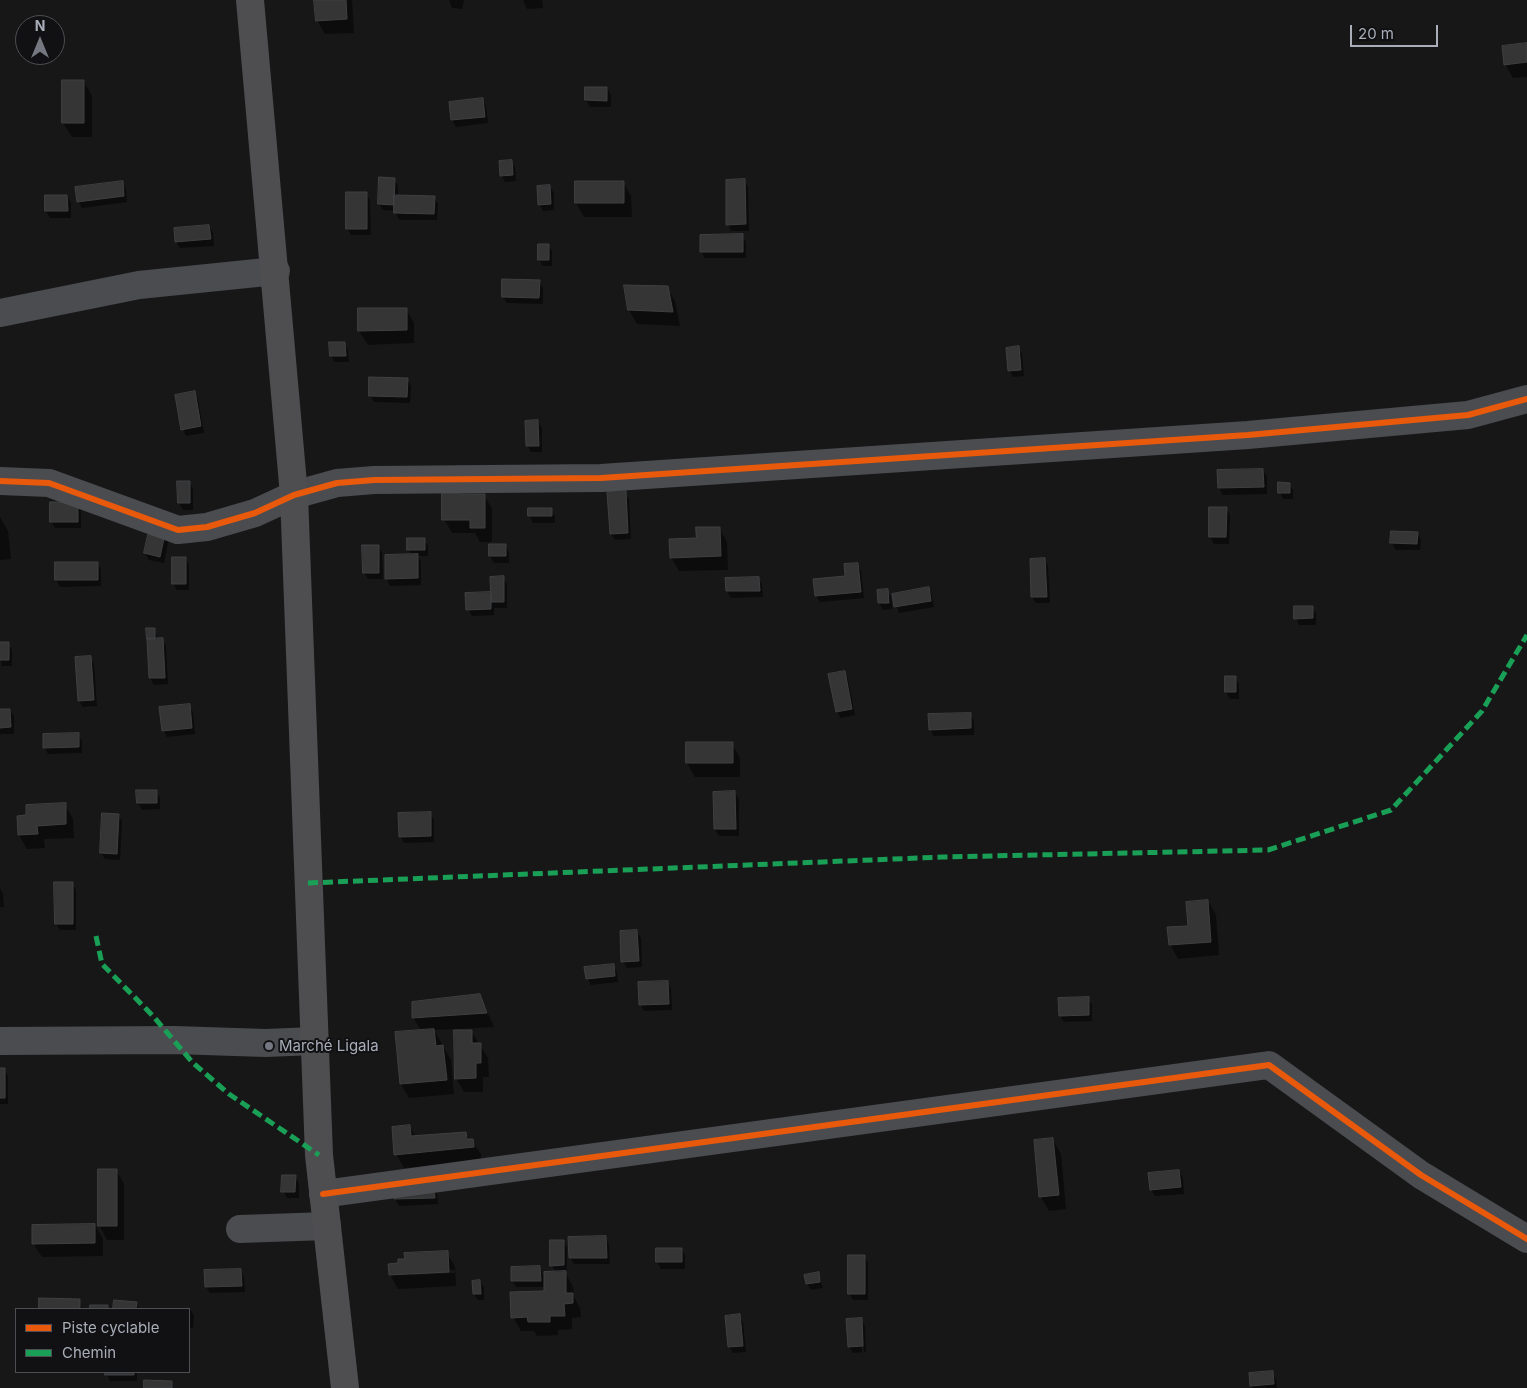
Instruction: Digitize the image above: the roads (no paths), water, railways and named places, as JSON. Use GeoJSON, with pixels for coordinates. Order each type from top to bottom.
{"type":"FeatureCollection","features":[{"type":"Feature","properties":{"kind":"highway"},"geometry":{"type":"LineString","coordinates":[[250,0],[276,271],[294,495],[319,1155],[345,1388]]}},
{"type":"Feature","properties":{"kind":"street"},"geometry":{"type":"LineString","coordinates":[[0,313],[139,285],[276,271]]}},
{"type":"Feature","properties":{"kind":"street"},"geometry":{"type":"LineString","coordinates":[[0,481],[49,483],[178,530],[207,527],[255,513],[294,495],[338,483],[374,480],[601,478],[1248,434],[1468,415],[1527,398]]}},
{"type":"Feature","properties":{"kind":"street"},"geometry":{"type":"LineString","coordinates":[[0,1041],[174,1040],[266,1043],[314,1041]]}},
{"type":"Feature","properties":{"kind":"street"},"geometry":{"type":"LineString","coordinates":[[324,1194],[1269,1065],[1421,1175],[1527,1239]]}},
{"type":"Feature","properties":{"kind":"street"},"geometry":{"type":"LineString","coordinates":[[240,1229],[327,1226]]}},
{"type":"Feature","properties":{"kind":"place","name":"Marché Ligala"},"geometry":{"type":"Point","coordinates":[269,1046]}}]}
